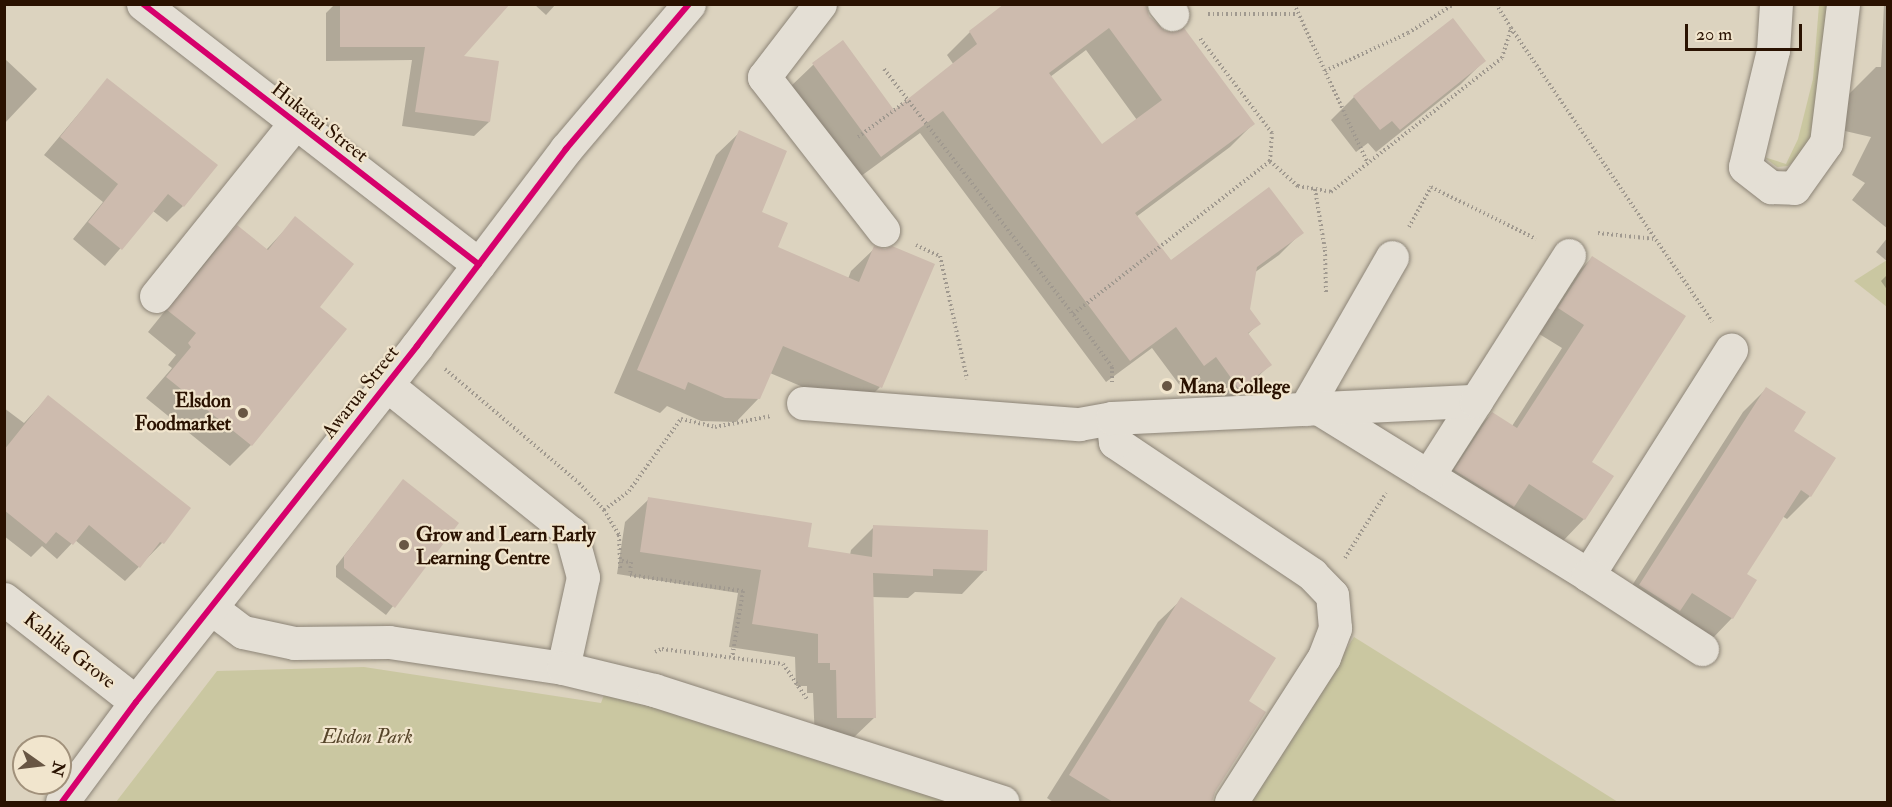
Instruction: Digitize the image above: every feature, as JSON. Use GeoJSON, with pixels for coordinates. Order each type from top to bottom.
{"type":"FeatureCollection","features":[{"type":"Feature","properties":{"kind":"street","name":"Hukatai Street"},"geometry":{"type":"LineString","coordinates":[[143,4],[479,265]]}},
{"type":"Feature","properties":{"kind":"street","name":"Awarua Street"},"geometry":{"type":"LineString","coordinates":[[62,802],[136,702],[387,385],[566,149],[689,4]]}},
{"type":"Feature","properties":{"kind":"street"},"geometry":{"type":"LineString","coordinates":[[820,4],[764,77],[883,230]]}},
{"type":"Feature","properties":{"kind":"street"},"geometry":{"type":"LineString","coordinates":[[1776,4],[1773,50],[1745,167],[1771,187],[1794,188],[1826,143],[1843,4]]}},
{"type":"Feature","properties":{"kind":"street"},"geometry":{"type":"LineString","coordinates":[[156,296],[295,123]]}},
{"type":"Feature","properties":{"kind":"street"},"geometry":{"type":"LineString","coordinates":[[1428,476],[1569,255]]}},
{"type":"Feature","properties":{"kind":"street"},"geometry":{"type":"LineString","coordinates":[[1311,409],[1353,323],[1392,257]]}},
{"type":"Feature","properties":{"kind":"street"},"geometry":{"type":"LineString","coordinates":[[1588,575],[1731,350]]}},
{"type":"Feature","properties":{"kind":"street"},"geometry":{"type":"LineString","coordinates":[[387,385],[571,533],[583,576],[563,668]]}},
{"type":"Feature","properties":{"kind":"street"},"geometry":{"type":"LineString","coordinates":[[803,403],[1078,424],[1112,418],[1476,401]]}},
{"type":"Feature","properties":{"kind":"street"},"geometry":{"type":"LineString","coordinates":[[1311,409],[1428,476],[1702,649]]}},
{"type":"Feature","properties":{"kind":"street"},"geometry":{"type":"LineString","coordinates":[[1112,418],[1115,442],[1312,574],[1332,595],[1335,628],[1324,657],[1231,802]]}},
{"type":"Feature","properties":{"kind":"street","name":"Kahika Grove"},"geometry":{"type":"LineString","coordinates":[[4,599],[136,702]]}},
{"type":"Feature","properties":{"kind":"street"},"geometry":{"type":"LineString","coordinates":[[211,608],[243,632],[294,643],[389,642],[563,668],[629,684],[1002,802]]}},
{"type":"Feature","properties":{"kind":"path"},"geometry":{"type":"LineString","coordinates":[[1294,4],[1367,162]]}},
{"type":"Feature","properties":{"kind":"path"},"geometry":{"type":"LineString","coordinates":[[1324,71],[1408,33],[1454,4]]}},
{"type":"Feature","properties":{"kind":"path"},"geometry":{"type":"LineString","coordinates":[[1496,4],[1731,350]]}},
{"type":"Feature","properties":{"kind":"path"},"geometry":{"type":"LineString","coordinates":[[1168,9],[1298,14]]}},
{"type":"Feature","properties":{"kind":"path"},"geometry":{"type":"LineString","coordinates":[[1073,314],[1270,161],[1272,133],[1190,25],[1168,9]]}},
{"type":"Feature","properties":{"kind":"path"},"geometry":{"type":"LineString","coordinates":[[1270,161],[1298,186],[1331,192],[1502,58],[1511,28]]}},
{"type":"Feature","properties":{"kind":"path"},"geometry":{"type":"LineString","coordinates":[[884,69],[1112,367],[1112,418]]}},
{"type":"Feature","properties":{"kind":"path"},"geometry":{"type":"LineString","coordinates":[[863,133],[908,100]]}},
{"type":"Feature","properties":{"kind":"path"},"geometry":{"type":"LineString","coordinates":[[1392,257],[1431,187],[1569,255],[1578,231],[1655,239]]}},
{"type":"Feature","properties":{"kind":"path"},"geometry":{"type":"LineString","coordinates":[[1315,189],[1325,250],[1326,307],[1353,323]]}},
{"type":"Feature","properties":{"kind":"path"},"geometry":{"type":"LineString","coordinates":[[883,230],[940,256],[975,416]]}},
{"type":"Feature","properties":{"kind":"path"},"geometry":{"type":"LineString","coordinates":[[444,376],[448,371]]}},
{"type":"Feature","properties":{"kind":"path"},"geometry":{"type":"LineString","coordinates":[[604,510],[629,491],[681,419],[715,427],[782,413],[803,403]]}},
{"type":"Feature","properties":{"kind":"path"},"geometry":{"type":"LineString","coordinates":[[1350,551],[1377,507]]}},
{"type":"Feature","properties":{"kind":"path"},"geometry":{"type":"LineString","coordinates":[[622,561],[631,562],[630,575],[743,591],[732,658]]}},
{"type":"Feature","properties":{"kind":"path"},"geometry":{"type":"LineString","coordinates":[[629,684],[646,656],[662,649],[783,664],[810,704],[812,714],[804,738]]}},
{"type":"Feature","properties":{"kind":"green space"},"geometry":{"type":"Polygon","coordinates":[[[1819,5],[1831,5],[1818,111],[1807,150],[1788,166],[1777,167],[1764,157],[1786,164],[1798,139],[1813,79],[1819,5]]]}},
{"type":"Feature","properties":{"kind":"green space"},"geometry":{"type":"Polygon","coordinates":[[[1887,260],[1887,307],[1854,281],[1887,260]]]}},
{"type":"Feature","properties":{"kind":"green space"},"geometry":{"type":"Polygon","coordinates":[[[1354,637],[1618,802],[1251,802],[1354,637]]]}},
{"type":"Feature","properties":{"kind":"green space","name":"Elsdon Park"},"geometry":{"type":"Polygon","coordinates":[[[364,667],[601,703],[605,692],[952,802],[116,802],[217,671],[364,667]]]}},
{"type":"Feature","properties":{"kind":"building"},"geometry":{"type":"Polygon","coordinates":[[[340,4],[510,4],[464,56],[499,61],[490,122],[415,112],[425,47],[340,47],[340,4]]]}},
{"type":"Feature","properties":{"kind":"building"},"geometry":{"type":"Polygon","coordinates":[[[1004,4],[1146,4],[1149,16],[1165,31],[1175,32],[1184,28],[1255,124],[1135,213],[1171,260],[1269,187],[1304,233],[1257,267],[1250,309],[1261,324],[1248,333],[1272,365],[1239,389],[1216,357],[1204,366],[1176,327],[1130,361],[943,111],[881,157],[812,63],[843,40],[894,110],[977,44],[969,31],[1004,4]],[[1109,28],[1049,73],[1102,144],[1162,100],[1109,28]]]}},
{"type":"Feature","properties":{"kind":"building"},"geometry":{"type":"Polygon","coordinates":[[[1453,18],[1486,61],[1400,130],[1392,121],[1380,130],[1353,96],[1453,18]]]}},
{"type":"Feature","properties":{"kind":"building"},"geometry":{"type":"Polygon","coordinates":[[[107,78],[218,165],[184,207],[168,194],[122,250],[88,222],[118,184],[60,137],[107,78]]]}},
{"type":"Feature","properties":{"kind":"building"},"geometry":{"type":"Polygon","coordinates":[[[739,130],[787,151],[762,212],[788,223],[778,247],[859,282],[874,246],[885,249],[892,246],[935,264],[882,388],[783,346],[760,399],[725,398],[688,382],[685,390],[637,370],[739,130]]]}},
{"type":"Feature","properties":{"kind":"building"},"geometry":{"type":"Polygon","coordinates":[[[295,216],[354,264],[320,307],[347,329],[252,446],[166,377],[191,347],[188,343],[196,333],[167,310],[237,225],[268,250],[295,216]]]}},
{"type":"Feature","properties":{"kind":"building"},"geometry":{"type":"Polygon","coordinates":[[[1592,256],[1686,316],[1592,462],[1614,476],[1585,520],[1529,484],[1514,507],[1454,470],[1492,412],[1517,428],[1584,325],[1558,308],[1592,256]]]}},
{"type":"Feature","properties":{"kind":"building"},"geometry":{"type":"Polygon","coordinates":[[[1766,387],[1806,412],[1794,431],[1836,458],[1811,497],[1801,490],[1747,574],[1757,580],[1733,619],[1692,593],[1680,611],[1639,585],[1766,387]]]}},
{"type":"Feature","properties":{"kind":"building"},"geometry":{"type":"Polygon","coordinates":[[[48,395],[191,508],[164,544],[160,542],[140,568],[89,525],[73,545],[56,532],[46,544],[4,510],[4,450],[48,395]]]}},
{"type":"Feature","properties":{"kind":"building"},"geometry":{"type":"Polygon","coordinates":[[[403,479],[459,523],[395,608],[344,568],[344,556],[403,479]]]}},
{"type":"Feature","properties":{"kind":"building"},"geometry":{"type":"Polygon","coordinates":[[[648,497],[812,523],[808,547],[872,557],[873,525],[988,530],[987,571],[933,569],[933,576],[873,573],[876,718],[837,718],[836,670],[830,670],[830,663],[818,663],[818,634],[752,624],[761,570],[640,552],[648,497]]]}},
{"type":"Feature","properties":{"kind":"building"},"geometry":{"type":"Polygon","coordinates":[[[1181,597],[1276,658],[1249,701],[1266,712],[1215,792],[1212,802],[1113,802],[1069,775],[1181,597]]]}},
{"type":"Feature","properties":{"kind":"cycle path"},"geometry":{"type":"LineString","coordinates":[[143,4],[479,265]]}},
{"type":"Feature","properties":{"kind":"cycle path"},"geometry":{"type":"LineString","coordinates":[[62,802],[136,702],[417,346],[566,149],[689,4]]}},
{"type":"Feature","properties":{"kind":"place","name":"Mana College"},"geometry":{"type":"Point","coordinates":[1167,386]}},
{"type":"Feature","properties":{"kind":"place","name":"Elsdon Foodmarket"},"geometry":{"type":"Point","coordinates":[243,413]}},
{"type":"Feature","properties":{"kind":"place","name":"Grow and Learn Early Learning Centre"},"geometry":{"type":"Point","coordinates":[404,545]}}]}
